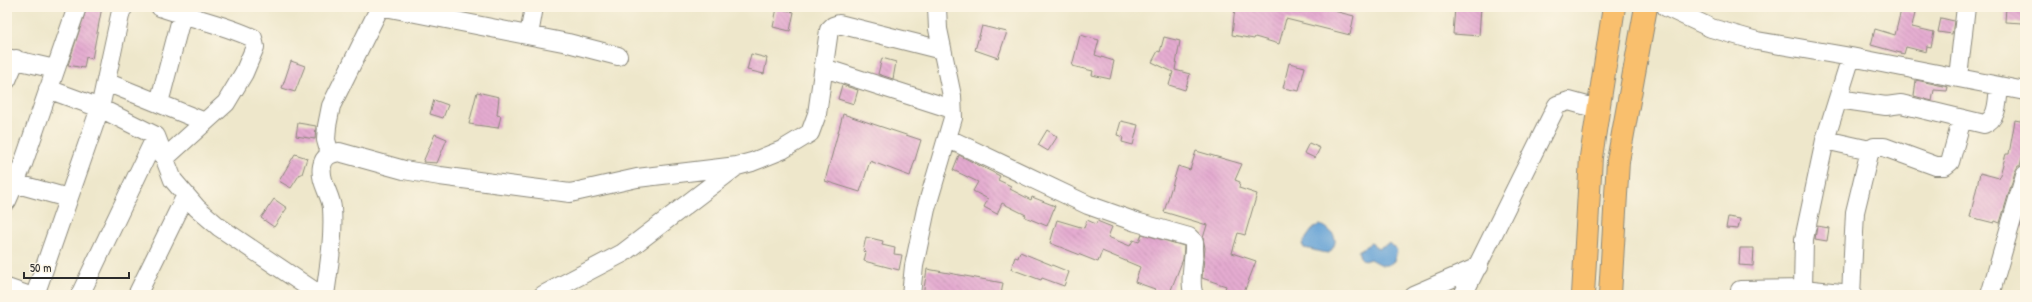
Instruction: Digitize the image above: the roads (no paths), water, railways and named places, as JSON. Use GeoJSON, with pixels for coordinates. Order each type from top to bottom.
{"type":"FeatureCollection","features":[{"type":"Feature","properties":{"kind":"main road"},"geometry":{"type":"LineString","coordinates":[[1583,295],[1590,157],[1614,7]]}},
{"type":"Feature","properties":{"kind":"main road"},"geometry":{"type":"LineString","coordinates":[[1610,295],[1618,161],[1646,7]]}},
{"type":"Feature","properties":{"kind":"street"},"geometry":{"type":"LineString","coordinates":[[7,201],[77,7]]}},
{"type":"Feature","properties":{"kind":"street"},"geometry":{"type":"LineString","coordinates":[[35,295],[100,108],[121,11],[124,7]]}},
{"type":"Feature","properties":{"kind":"street"},"geometry":{"type":"LineString","coordinates":[[160,7],[194,14],[238,31],[253,38],[255,47],[244,73],[226,103],[165,158]]}},
{"type":"Feature","properties":{"kind":"street"},"geometry":{"type":"LineString","coordinates":[[330,154],[326,140],[331,106],[380,7]]}},
{"type":"Feature","properties":{"kind":"street"},"geometry":{"type":"LineString","coordinates":[[385,7],[529,35],[618,56]]}},
{"type":"Feature","properties":{"kind":"street"},"geometry":{"type":"LineString","coordinates":[[529,35],[534,7]]}},
{"type":"Feature","properties":{"kind":"street"},"geometry":{"type":"LineString","coordinates":[[911,295],[914,266],[926,209],[953,118],[952,96],[938,30],[937,7]]}},
{"type":"Feature","properties":{"kind":"street"},"geometry":{"type":"LineString","coordinates":[[1666,7],[1711,28],[1757,41],[1851,57],[2025,91]]}},
{"type":"Feature","properties":{"kind":"street"},"geometry":{"type":"LineString","coordinates":[[1958,77],[1966,7]]}},
{"type":"Feature","properties":{"kind":"street"},"geometry":{"type":"LineString","coordinates":[[159,103],[194,14]]}},
{"type":"Feature","properties":{"kind":"street"},"geometry":{"type":"LineString","coordinates":[[325,295],[333,232],[332,206],[325,188],[321,168],[324,158],[330,154],[339,152],[404,170],[440,176],[570,192],[637,178],[737,166],[752,162],[782,150],[810,133],[817,114],[829,30],[833,26],[839,24],[942,50]]}},
{"type":"Feature","properties":{"kind":"street"},"geometry":{"type":"LineString","coordinates":[[1803,289],[1804,239],[1825,140],[1851,57]]}},
{"type":"Feature","properties":{"kind":"street"},"geometry":{"type":"LineString","coordinates":[[7,80],[11,58],[55,70]]}},
{"type":"Feature","properties":{"kind":"street"},"geometry":{"type":"LineString","coordinates":[[824,68],[952,109]]}},
{"type":"Feature","properties":{"kind":"street"},"geometry":{"type":"LineString","coordinates":[[106,82],[205,122]]}},
{"type":"Feature","properties":{"kind":"street"},"geometry":{"type":"LineString","coordinates":[[1838,99],[1886,106],[1901,104],[1984,124],[1991,121],[1995,114],[2000,87]]}},
{"type":"Feature","properties":{"kind":"street"},"geometry":{"type":"LineString","coordinates":[[48,89],[100,108],[156,136],[173,180],[197,208],[219,227],[320,295]]}},
{"type":"Feature","properties":{"kind":"street"},"geometry":{"type":"LineString","coordinates":[[1463,295],[1557,105],[1569,101],[1598,109]]}},
{"type":"Feature","properties":{"kind":"street"},"geometry":{"type":"LineString","coordinates":[[1825,140],[1870,150],[1874,147],[1884,147],[1936,166],[1945,166],[1950,162],[1962,119]]}},
{"type":"Feature","properties":{"kind":"street"},"geometry":{"type":"LineString","coordinates":[[80,295],[156,136]]}},
{"type":"Feature","properties":{"kind":"street"},"geometry":{"type":"LineString","coordinates":[[947,138],[1088,205],[1136,222],[1189,237],[1194,242],[1195,254],[1192,289],[1194,295]]}},
{"type":"Feature","properties":{"kind":"street"},"geometry":{"type":"LineString","coordinates":[[1740,295],[1740,290],[1803,289],[1851,294],[1855,212],[1870,150]]}},
{"type":"Feature","properties":{"kind":"street"},"geometry":{"type":"LineString","coordinates":[[543,295],[623,253],[737,166]]}},
{"type":"Feature","properties":{"kind":"street"},"geometry":{"type":"LineString","coordinates":[[1990,295],[2025,175]]}},
{"type":"Feature","properties":{"kind":"street"},"geometry":{"type":"LineString","coordinates":[[14,184],[68,198]]}},
{"type":"Feature","properties":{"kind":"street"},"geometry":{"type":"LineString","coordinates":[[137,295],[186,195]]}},
{"type":"Feature","properties":{"kind":"street"},"geometry":{"type":"LineString","coordinates":[[1413,295],[1478,267]]}},
{"type":"Feature","properties":{"kind":"street"},"geometry":{"type":"LineString","coordinates":[[7,288],[27,295]]}},
{"type":"Feature","properties":{"kind":"water"},"geometry":{"type":"Polygon","coordinates":[[[1320,225],[1329,230],[1334,236],[1335,244],[1329,253],[1304,248],[1302,244],[1314,227],[1320,225]]]}},
{"type":"Feature","properties":{"kind":"water"},"geometry":{"type":"Polygon","coordinates":[[[1371,243],[1378,248],[1390,243],[1397,250],[1394,261],[1388,265],[1385,265],[1379,264],[1370,259],[1364,261],[1360,257],[1358,251],[1371,243]]]}}]}
